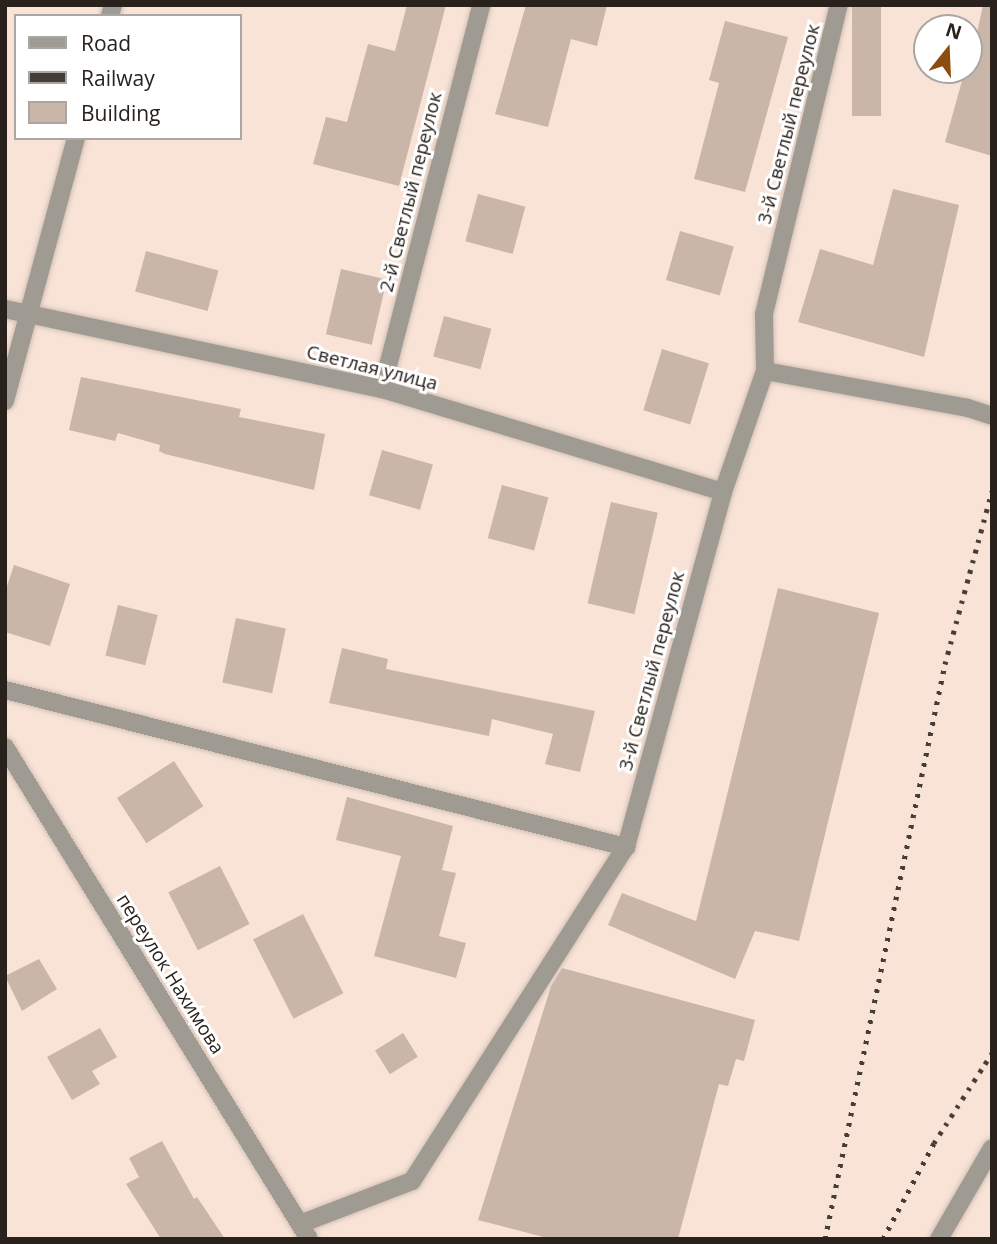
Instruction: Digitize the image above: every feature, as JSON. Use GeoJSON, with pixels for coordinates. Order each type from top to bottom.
{"type":"FeatureCollection","features":[{"type":"Feature","properties":{"kind":"street","name":"2-й Светлый переулок"},"geometry":{"type":"LineString","coordinates":[[382,389],[481,5]]}},
{"type":"Feature","properties":{"kind":"street","name":"3-й Светлый переулок"},"geometry":{"type":"LineString","coordinates":[[305,1231],[412,1181],[626,847],[723,492],[765,371],[764,314],[839,5]]}},
{"type":"Feature","properties":{"kind":"street"},"geometry":{"type":"LineString","coordinates":[[5,401],[75,140]]}},
{"type":"Feature","properties":{"kind":"street","name":"Светлая улица"},"geometry":{"type":"LineString","coordinates":[[5,309],[382,389],[723,492]]}},
{"type":"Feature","properties":{"kind":"street"},"geometry":{"type":"LineString","coordinates":[[765,371],[968,408],[992,416]]}},
{"type":"Feature","properties":{"kind":"street"},"geometry":{"type":"LineString","coordinates":[[5,690],[626,847]]}},
{"type":"Feature","properties":{"kind":"street","name":"переулок Нахимова"},"geometry":{"type":"LineString","coordinates":[[5,747],[305,1231]]}},
{"type":"Feature","properties":{"kind":"street"},"geometry":{"type":"LineString","coordinates":[[939,1239],[992,1148]]}},
{"type":"Feature","properties":{"kind":"building"},"geometry":{"type":"Polygon","coordinates":[[[407,5],[446,5],[399,186],[313,164],[326,117],[347,122],[368,44],[395,51],[407,5]]]}},
{"type":"Feature","properties":{"kind":"building"},"geometry":{"type":"Polygon","coordinates":[[[526,5],[607,5],[597,46],[571,39],[548,127],[495,114],[526,5]]]}},
{"type":"Feature","properties":{"kind":"building"},"geometry":{"type":"Polygon","coordinates":[[[852,5],[881,5],[881,116],[852,116],[852,5]]]}},
{"type":"Feature","properties":{"kind":"building"},"geometry":{"type":"Polygon","coordinates":[[[983,5],[992,5],[992,156],[945,142],[961,84],[983,84],[983,5]]]}},
{"type":"Feature","properties":{"kind":"building"},"geometry":{"type":"Polygon","coordinates":[[[725,21],[788,37],[745,192],[694,179],[719,83],[709,80],[725,21]]]}},
{"type":"Feature","properties":{"kind":"building"},"geometry":{"type":"Polygon","coordinates":[[[893,189],[959,205],[924,357],[798,322],[820,249],[873,265],[893,189]]]}},
{"type":"Feature","properties":{"kind":"building"},"geometry":{"type":"Polygon","coordinates":[[[478,194],[525,207],[513,254],[465,241],[478,194]]]}},
{"type":"Feature","properties":{"kind":"building"},"geometry":{"type":"Polygon","coordinates":[[[680,231],[734,246],[720,295],[666,280],[680,231]]]}},
{"type":"Feature","properties":{"kind":"building"},"geometry":{"type":"Polygon","coordinates":[[[146,251],[218,270],[208,311],[135,292],[146,251]]]}},
{"type":"Feature","properties":{"kind":"building"},"geometry":{"type":"Polygon","coordinates":[[[341,269],[387,280],[372,345],[326,334],[341,269]]]}},
{"type":"Feature","properties":{"kind":"building"},"geometry":{"type":"Polygon","coordinates":[[[444,316],[491,329],[480,369],[433,357],[444,316]]]}},
{"type":"Feature","properties":{"kind":"building"},"geometry":{"type":"Polygon","coordinates":[[[662,349],[709,363],[690,425],[643,410],[662,349]]]}},
{"type":"Feature","properties":{"kind":"building"},"geometry":{"type":"Polygon","coordinates":[[[81,377],[241,409],[239,417],[325,434],[314,490],[165,454],[159,451],[160,445],[118,433],[115,441],[69,430],[81,377]]]}},
{"type":"Feature","properties":{"kind":"building"},"geometry":{"type":"Polygon","coordinates":[[[382,450],[433,465],[420,510],[369,495],[382,450]]]}},
{"type":"Feature","properties":{"kind":"building"},"geometry":{"type":"Polygon","coordinates":[[[502,485],[548,497],[534,551],[488,538],[502,485]]]}},
{"type":"Feature","properties":{"kind":"building"},"geometry":{"type":"Polygon","coordinates":[[[611,502],[658,513],[634,614],[588,603],[611,502]]]}},
{"type":"Feature","properties":{"kind":"building"},"geometry":{"type":"Polygon","coordinates":[[[14,565],[70,584],[50,646],[5,632],[5,592],[14,565]]]}},
{"type":"Feature","properties":{"kind":"building"},"geometry":{"type":"Polygon","coordinates":[[[778,588],[879,613],[799,941],[755,931],[735,979],[608,925],[622,893],[696,921],[778,588]]]}},
{"type":"Feature","properties":{"kind":"building"},"geometry":{"type":"Polygon","coordinates":[[[118,605],[158,615],[145,665],[105,655],[118,605]]]}},
{"type":"Feature","properties":{"kind":"building"},"geometry":{"type":"Polygon","coordinates":[[[236,618],[286,629],[272,693],[222,683],[236,618]]]}},
{"type":"Feature","properties":{"kind":"building"},"geometry":{"type":"Polygon","coordinates":[[[342,648],[388,659],[386,669],[595,711],[580,772],[545,764],[553,734],[492,719],[489,736],[329,703],[342,648]]]}},
{"type":"Feature","properties":{"kind":"building"},"geometry":{"type":"Polygon","coordinates":[[[174,761],[203,806],[146,843],[117,798],[174,761]]]}},
{"type":"Feature","properties":{"kind":"building"},"geometry":{"type":"Polygon","coordinates":[[[347,797],[453,826],[442,870],[456,873],[439,936],[466,943],[456,978],[374,956],[401,856],[336,840],[347,797]]]}},
{"type":"Feature","properties":{"kind":"building"},"geometry":{"type":"Polygon","coordinates":[[[220,866],[250,924],[198,950],[168,892],[220,866]]]}},
{"type":"Feature","properties":{"kind":"building"},"geometry":{"type":"Polygon","coordinates":[[[303,914],[343,993],[294,1019],[253,939],[303,914]]]}},
{"type":"Feature","properties":{"kind":"building"},"geometry":{"type":"Polygon","coordinates":[[[39,959],[57,989],[22,1011],[5,976],[39,959]]]}},
{"type":"Feature","properties":{"kind":"building"},"geometry":{"type":"Polygon","coordinates":[[[562,968],[755,1020],[744,1061],[736,1059],[728,1086],[719,1084],[678,1239],[551,1239],[478,1220],[551,986],[562,968]]]}},
{"type":"Feature","properties":{"kind":"building"},"geometry":{"type":"Polygon","coordinates":[[[100,1028],[117,1057],[92,1071],[100,1084],[72,1100],[47,1057],[100,1028]]]}},
{"type":"Feature","properties":{"kind":"building"},"geometry":{"type":"Polygon","coordinates":[[[403,1033],[418,1057],[390,1074],[375,1050],[403,1033]]]}},
{"type":"Feature","properties":{"kind":"building"},"geometry":{"type":"Polygon","coordinates":[[[162,1141],[194,1199],[197,1197],[225,1239],[161,1239],[126,1184],[139,1177],[129,1158],[162,1141]]]}},
{"type":"Feature","properties":{"kind":"railway"},"geometry":{"type":"LineString","coordinates":[[825,1239],[945,664],[992,491]]}},
{"type":"Feature","properties":{"kind":"railway"},"geometry":{"type":"LineString","coordinates":[[883,1239],[934,1143],[992,1053]]}}]}
